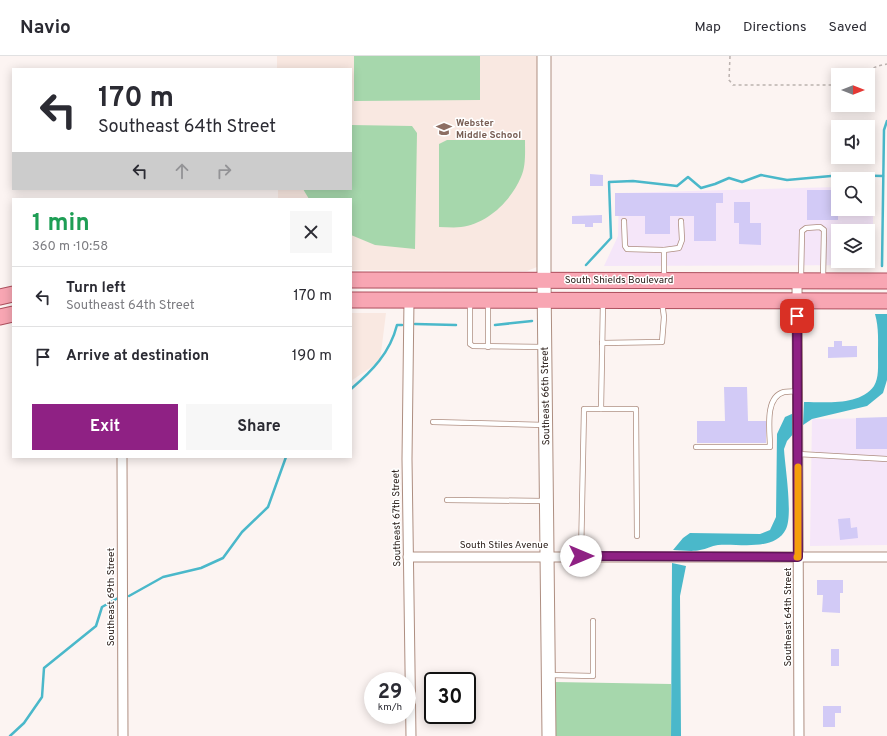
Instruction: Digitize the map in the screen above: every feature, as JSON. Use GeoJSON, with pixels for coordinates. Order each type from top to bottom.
{"type":"FeatureCollection","features":[{"type":"Feature","properties":{"kind":"main road","name":"South Shields Boulevard"},"geometry":{"type":"LineString","coordinates":[[352,280],[887,281]]}},
{"type":"Feature","properties":{"kind":"main road"},"geometry":{"type":"LineString","coordinates":[[0,297],[12,294]]}},
{"type":"Feature","properties":{"kind":"main road","name":"South Shields Boulevard"},"geometry":{"type":"LineString","coordinates":[[352,300],[887,300]]}},
{"type":"Feature","properties":{"kind":"main road"},"geometry":{"type":"LineString","coordinates":[[0,317],[12,314]]}},
{"type":"Feature","properties":{"kind":"street","name":"Southeast 66th Street"},"geometry":{"type":"LineString","coordinates":[[544,56],[544,301],[547,425],[549,736]]}},
{"type":"Feature","properties":{"kind":"street","name":"Southeast 64th Street"},"geometry":{"type":"LineString","coordinates":[[799,281],[797,301],[799,736]]}},
{"type":"Feature","properties":{"kind":"street","name":"Southeast 67th Street"},"geometry":{"type":"LineString","coordinates":[[409,300],[408,557],[411,736]]}},
{"type":"Feature","properties":{"kind":"street","name":"Southeast 69th Street"},"geometry":{"type":"LineString","coordinates":[[122,458],[123,736]]}},
{"type":"Feature","properties":{"kind":"street","name":"South Stiles Avenue"},"geometry":{"type":"LineString","coordinates":[[408,557],[887,557]]}},
{"type":"Feature","properties":{"kind":"lane"},"geometry":{"type":"LineString","coordinates":[[624,221],[625,246],[627,249],[664,250],[679,248],[682,240],[681,221]]}},
{"type":"Feature","properties":{"kind":"lane"},"geometry":{"type":"LineString","coordinates":[[799,281],[802,231],[806,228],[818,227],[824,230],[823,281]]}},
{"type":"Feature","properties":{"kind":"lane"},"geometry":{"type":"LineString","coordinates":[[664,250],[664,281]]}},
{"type":"Feature","properties":{"kind":"lane"},"geometry":{"type":"LineString","coordinates":[[470,300],[470,344],[473,346],[545,348]]}},
{"type":"Feature","properties":{"kind":"lane"},"geometry":{"type":"LineString","coordinates":[[488,300],[488,347]]}},
{"type":"Feature","properties":{"kind":"lane"},"geometry":{"type":"LineString","coordinates":[[600,409],[603,301]]}},
{"type":"Feature","properties":{"kind":"lane"},"geometry":{"type":"LineString","coordinates":[[602,343],[662,342],[664,318],[662,301]]}},
{"type":"Feature","properties":{"kind":"lane"},"geometry":{"type":"LineString","coordinates":[[696,447],[770,447],[770,406],[775,397],[784,392],[797,392]]}},
{"type":"Feature","properties":{"kind":"lane"},"geometry":{"type":"LineString","coordinates":[[581,556],[584,408],[636,409],[637,536]]}},
{"type":"Feature","properties":{"kind":"lane"},"geometry":{"type":"LineString","coordinates":[[433,422],[547,425]]}},
{"type":"Feature","properties":{"kind":"lane"},"geometry":{"type":"LineString","coordinates":[[798,454],[887,460]]}},
{"type":"Feature","properties":{"kind":"lane"},"geometry":{"type":"LineString","coordinates":[[447,500],[547,501]]}},
{"type":"Feature","properties":{"kind":"lane"},"geometry":{"type":"LineString","coordinates":[[548,675],[593,676],[593,621]]}},
{"type":"Feature","properties":{"kind":"path"},"geometry":{"type":"LineString","coordinates":[[730,56],[729,80],[733,85],[831,85]]}},
{"type":"Feature","properties":{"kind":"path"},"geometry":{"type":"LineString","coordinates":[[873,68],[887,64]]}},
{"type":"Feature","properties":{"kind":"shaded area","name":"Webster Middle School"},"geometry":{"type":"Polygon","coordinates":[[[277,56],[538,56],[539,264],[537,267],[527,271],[352,270],[352,198],[278,198],[278,190],[352,190],[352,68],[277,68],[277,56]]]}},
{"type":"Feature","properties":{"kind":"shaded area"},"geometry":{"type":"Polygon","coordinates":[[[831,187],[831,216],[873,216],[873,224],[831,224],[831,265],[604,266],[618,236],[619,193],[831,187]]]}},
{"type":"Feature","properties":{"kind":"shaded area"},"geometry":{"type":"Polygon","coordinates":[[[352,313],[386,313],[380,361],[352,380],[352,313]]]}},
{"type":"Feature","properties":{"kind":"shaded area"},"geometry":{"type":"Polygon","coordinates":[[[887,418],[887,545],[810,546],[812,419],[887,418]]]}},
{"type":"Feature","properties":{"kind":"green space"},"geometry":{"type":"Polygon","coordinates":[[[354,56],[480,56],[480,100],[354,101],[354,56]]]}},
{"type":"Feature","properties":{"kind":"green space"},"geometry":{"type":"Polygon","coordinates":[[[352,125],[412,126],[417,133],[415,249],[375,245],[352,235],[352,198],[308,198],[304,190],[352,190],[352,125]]]}},
{"type":"Feature","properties":{"kind":"green space"},"geometry":{"type":"Polygon","coordinates":[[[447,140],[525,140],[524,168],[517,186],[497,210],[471,225],[439,227],[439,144],[447,140]]]}},
{"type":"Feature","properties":{"kind":"green space"},"geometry":{"type":"Polygon","coordinates":[[[554,682],[671,684],[671,736],[555,736],[554,682]]]}},
{"type":"Feature","properties":{"kind":"water"},"geometry":{"type":"Polygon","coordinates":[[[875,314],[887,314],[887,380],[883,393],[867,406],[812,419],[803,425],[804,402],[842,402],[851,400],[860,397],[874,386],[877,379],[878,368],[878,330],[875,314]]]}},
{"type":"Feature","properties":{"kind":"water"},"geometry":{"type":"Polygon","coordinates":[[[794,413],[794,433],[787,441],[784,449],[789,513],[786,529],[781,536],[774,541],[765,544],[718,545],[697,551],[673,550],[683,538],[690,533],[760,534],[770,530],[776,517],[777,434],[785,417],[794,413]]]}},
{"type":"Feature","properties":{"kind":"water"},"geometry":{"type":"Polygon","coordinates":[[[672,563],[686,566],[680,596],[681,736],[671,736],[672,563]]]}},
{"type":"Feature","properties":{"kind":"building"},"geometry":{"type":"Polygon","coordinates":[[[590,174],[603,175],[603,186],[590,186],[590,174]]]}},
{"type":"Feature","properties":{"kind":"building"},"geometry":{"type":"Polygon","coordinates":[[[807,190],[831,190],[831,216],[838,216],[838,220],[807,220],[807,190]]]}},
{"type":"Feature","properties":{"kind":"building"},"geometry":{"type":"Polygon","coordinates":[[[615,193],[723,193],[723,203],[716,203],[716,241],[694,241],[694,216],[670,216],[670,234],[645,234],[645,216],[615,216],[615,193]]]}},
{"type":"Feature","properties":{"kind":"building"},"geometry":{"type":"Polygon","coordinates":[[[734,202],[750,202],[750,223],[761,223],[761,245],[739,244],[739,223],[734,223],[734,202]]]}},
{"type":"Feature","properties":{"kind":"building"},"geometry":{"type":"Polygon","coordinates":[[[602,215],[602,223],[593,223],[593,227],[585,227],[585,224],[572,224],[572,216],[602,215]]]}},
{"type":"Feature","properties":{"kind":"building"},"geometry":{"type":"Polygon","coordinates":[[[834,341],[842,341],[842,346],[857,346],[857,357],[828,358],[828,347],[834,347],[834,341]]]}},
{"type":"Feature","properties":{"kind":"building"},"geometry":{"type":"Polygon","coordinates":[[[724,387],[747,387],[748,421],[766,421],[766,443],[697,443],[697,421],[725,421],[724,387]]]}},
{"type":"Feature","properties":{"kind":"building"},"geometry":{"type":"Polygon","coordinates":[[[887,417],[887,449],[856,449],[856,418],[887,417]]]}},
{"type":"Feature","properties":{"kind":"building"},"geometry":{"type":"Polygon","coordinates":[[[850,518],[851,528],[857,527],[858,538],[840,540],[838,519],[850,518]]]}},
{"type":"Feature","properties":{"kind":"building"},"geometry":{"type":"Polygon","coordinates":[[[817,580],[843,580],[843,593],[840,593],[840,613],[822,612],[823,595],[817,595],[817,580]]]}},
{"type":"Feature","properties":{"kind":"building"},"geometry":{"type":"Polygon","coordinates":[[[831,649],[839,649],[839,666],[831,666],[831,649]]]}},
{"type":"Feature","properties":{"kind":"building"},"geometry":{"type":"Polygon","coordinates":[[[823,706],[841,706],[841,713],[835,713],[835,727],[823,727],[823,706]]]}},
{"type":"Feature","properties":{"kind":"waterway"},"geometry":{"type":"LineString","coordinates":[[882,266],[884,130],[887,121]]}},
{"type":"Feature","properties":{"kind":"waterway"},"geometry":{"type":"LineString","coordinates":[[586,265],[611,238],[609,182],[633,181],[677,186],[688,177],[701,188],[729,178],[742,182],[761,175],[787,180],[842,175],[883,176]]}},
{"type":"Feature","properties":{"kind":"waterway"},"geometry":{"type":"LineString","coordinates":[[495,325],[532,321]]}},
{"type":"Feature","properties":{"kind":"waterway"},"geometry":{"type":"LineString","coordinates":[[415,324],[456,325]]}},
{"type":"Feature","properties":{"kind":"waterway"},"geometry":{"type":"LineString","coordinates":[[352,388],[379,361],[390,344],[397,325],[402,325]]}},
{"type":"Feature","properties":{"kind":"waterway"},"geometry":{"type":"LineString","coordinates":[[129,596],[163,577],[201,568],[223,558],[242,532],[268,507],[286,458]]}},
{"type":"Feature","properties":{"kind":"waterway"},"geometry":{"type":"LineString","coordinates":[[10,736],[24,723],[42,697],[44,668],[96,626],[102,607],[118,598]]}},
{"type":"Feature","properties":{"kind":"slow traffic"},"geometry":{"type":"LineString","coordinates":[[797,557],[798,467]]}},
{"type":"Feature","properties":{"kind":"place","name":"Webster Middle School"},"geometry":{"type":"Point","coordinates":[444,129]}},
{"type":"Feature","properties":{"kind":"route"},"geometry":{"type":"LineString","coordinates":[[581,556],[798,557],[797,316]]}}]}
